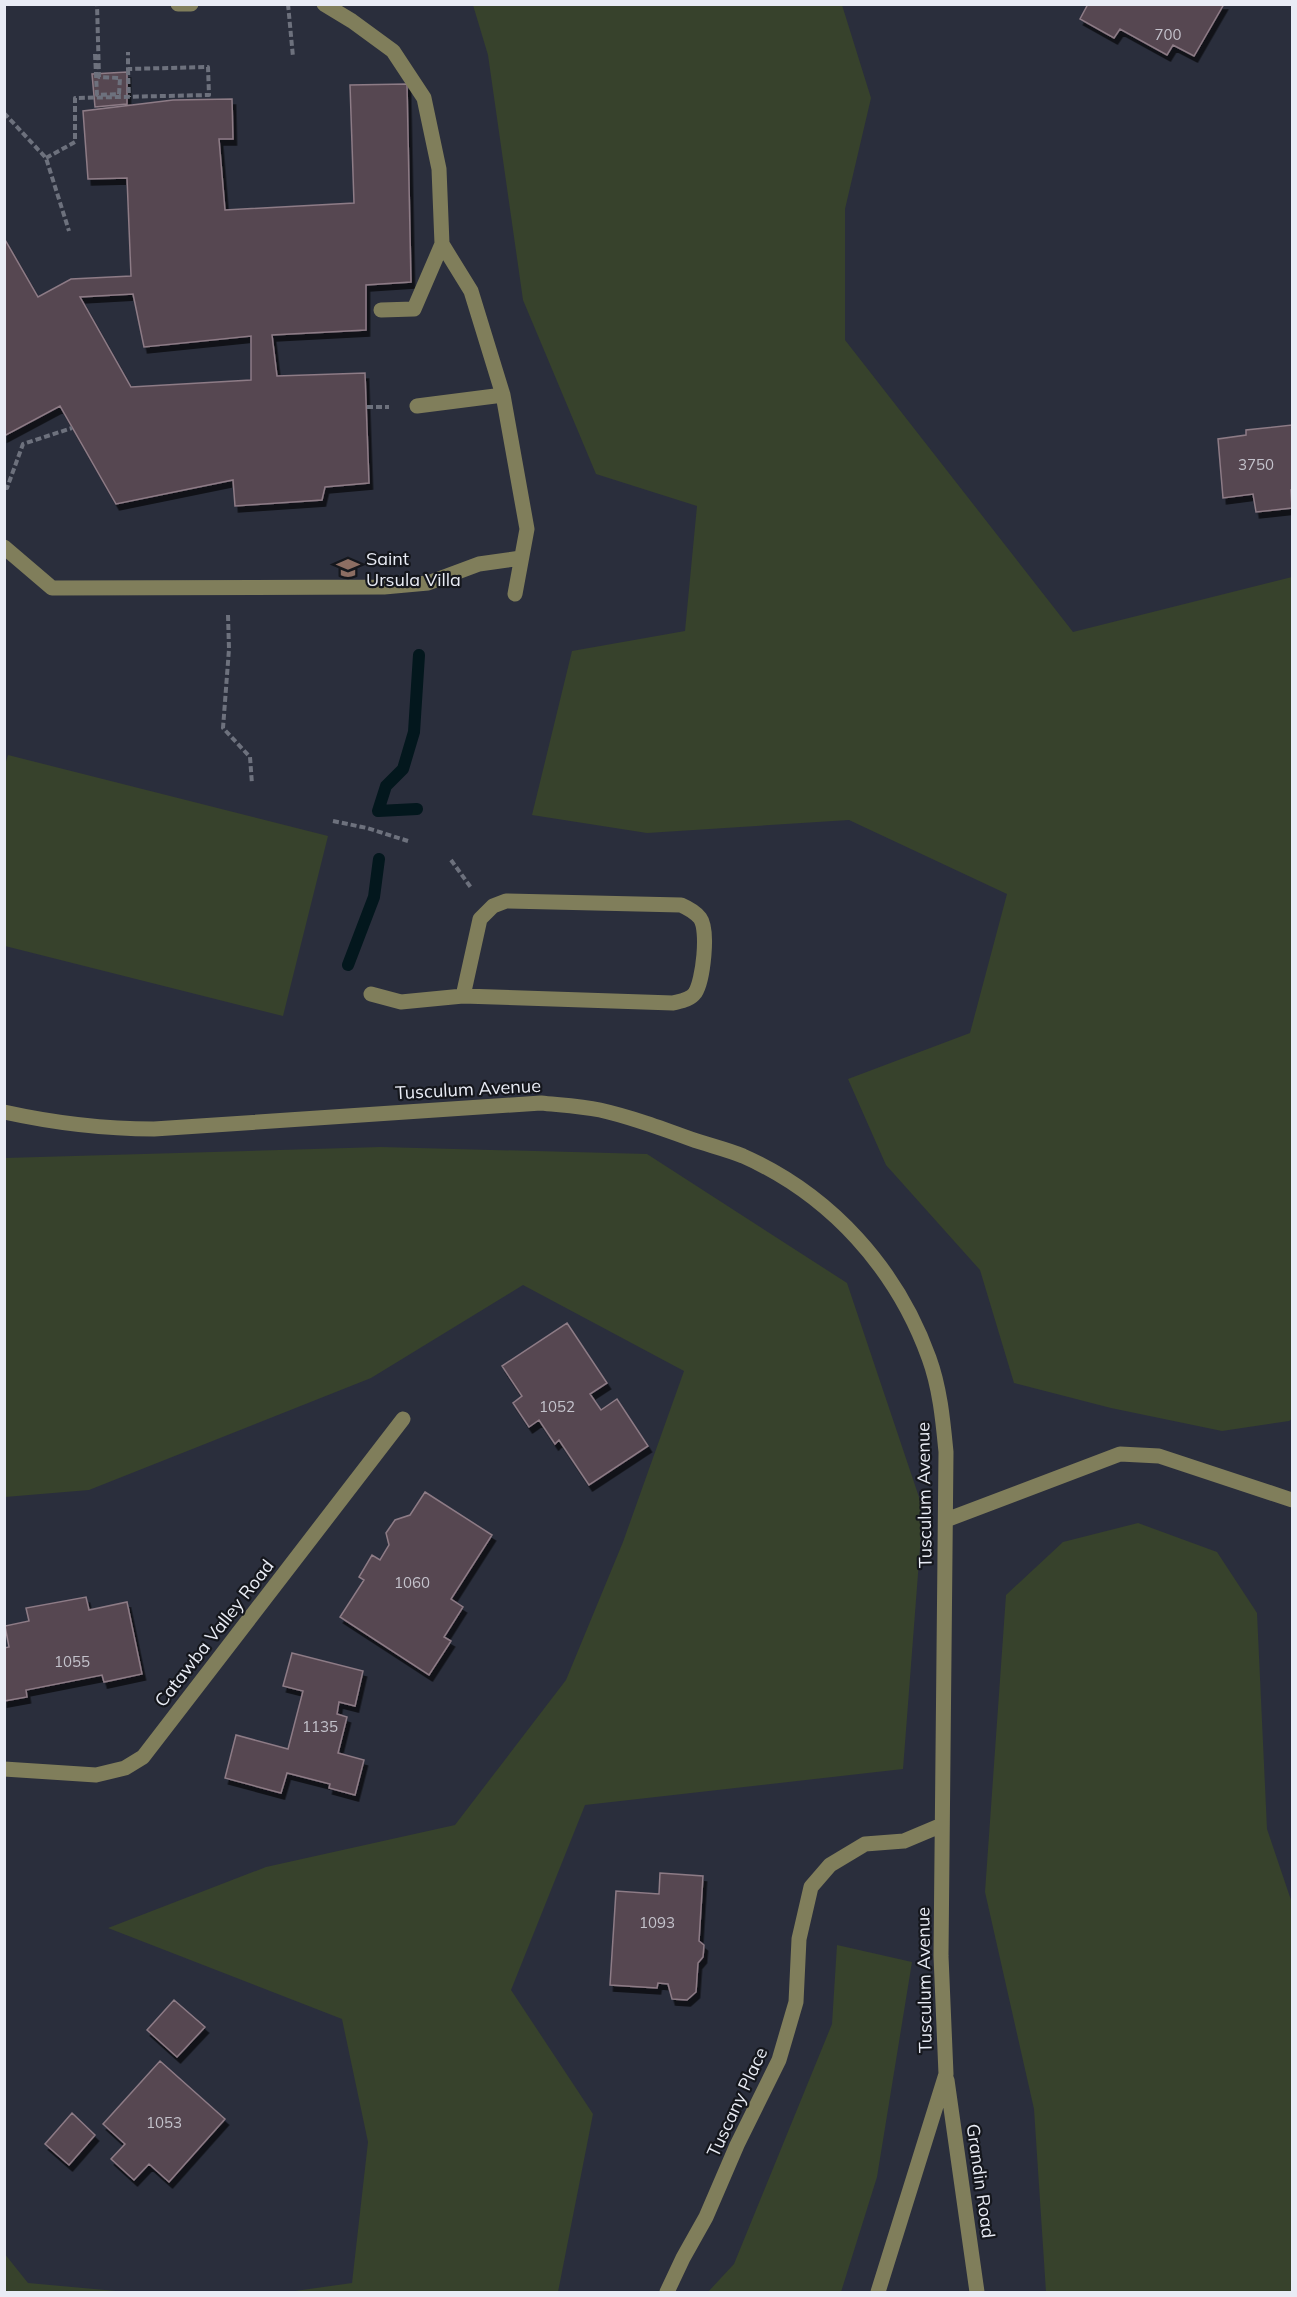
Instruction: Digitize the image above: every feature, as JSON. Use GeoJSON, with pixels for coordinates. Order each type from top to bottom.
{"type":"FeatureCollection","features":[{"type":"Feature","properties":{"kind":"street"},"geometry":{"type":"LineString","coordinates":[[177,4],[191,4]]}},
{"type":"Feature","properties":{"kind":"street"},"geometry":{"type":"LineString","coordinates":[[324,4],[393,51],[424,98],[439,169],[442,244],[414,309],[381,310]]}},
{"type":"Feature","properties":{"kind":"street"},"geometry":{"type":"LineString","coordinates":[[442,244],[471,291],[503,395],[527,529],[514,594]]}},
{"type":"Feature","properties":{"kind":"street"},"geometry":{"type":"LineString","coordinates":[[417,406],[503,395]]}},
{"type":"Feature","properties":{"kind":"street"},"geometry":{"type":"LineString","coordinates":[[4,547],[52,588],[384,587],[428,583],[479,564],[521,558]]}},
{"type":"Feature","properties":{"kind":"street"},"geometry":{"type":"LineString","coordinates":[[371,994],[401,1002],[463,996],[673,1003],[686,1000],[694,994],[702,975],[705,934],[702,920],[693,910],[681,904],[506,901],[493,906],[480,919],[463,996]]}},
{"type":"Feature","properties":{"kind":"street","name":"Tusculum Avenue"},"geometry":{"type":"LineString","coordinates":[[4,1112],[55,1122],[117,1129],[154,1129],[541,1103],[598,1109],[654,1124],[742,1156],[793,1183],[838,1218],[876,1259],[907,1307],[930,1360],[943,1415],[946,1452],[941,1956],[946,2074],[878,2292]]}},
{"type":"Feature","properties":{"kind":"street","name":"Catawba Valley Road"},"geometry":{"type":"LineString","coordinates":[[4,1769],[96,1775],[125,1768],[143,1758],[402,1419]]}},
{"type":"Feature","properties":{"kind":"street"},"geometry":{"type":"LineString","coordinates":[[946,1520],[1120,1454],[1159,1456],[1293,1500]]}},
{"type":"Feature","properties":{"kind":"street","name":"Tuscany Place"},"geometry":{"type":"LineString","coordinates":[[667,2292],[682,2258],[706,2217],[737,2145],[779,2060],[796,2002],[799,1939],[811,1887],[830,1864],[865,1844],[904,1841],[942,1825]]}},
{"type":"Feature","properties":{"kind":"street","name":"Grandin Road"},"geometry":{"type":"LineString","coordinates":[[946,2074],[977,2292]]}},
{"type":"Feature","properties":{"kind":"path"},"geometry":{"type":"LineString","coordinates":[[95,54],[98,95],[120,94],[120,78],[99,77],[97,4]]}},
{"type":"Feature","properties":{"kind":"path"},"geometry":{"type":"LineString","coordinates":[[288,4],[293,57]]}},
{"type":"Feature","properties":{"kind":"path"},"geometry":{"type":"LineString","coordinates":[[128,52],[129,97]]}},
{"type":"Feature","properties":{"kind":"path"},"geometry":{"type":"LineString","coordinates":[[46,158],[75,142],[75,98],[209,95],[208,67],[128,69]]}},
{"type":"Feature","properties":{"kind":"path"},"geometry":{"type":"LineString","coordinates":[[4,113],[46,158],[69,231]]}},
{"type":"Feature","properties":{"kind":"path"},"geometry":{"type":"LineString","coordinates":[[4,488],[7,488],[23,444],[72,428]]}},
{"type":"Feature","properties":{"kind":"path"},"geometry":{"type":"LineString","coordinates":[[229,649],[223,728],[250,757],[252,784]]}},
{"type":"Feature","properties":{"kind":"path"},"geometry":{"type":"LineString","coordinates":[[333,820],[408,841]]}},
{"type":"Feature","properties":{"kind":"green space"},"geometry":{"type":"Polygon","coordinates":[[[473,5],[842,5],[871,98],[845,209],[845,340],[1073,632],[1292,577],[1292,1419],[1289,1421],[1222,1431],[1111,1408],[1014,1383],[980,1270],[886,1165],[848,1079],[970,1033],[1007,894],[849,820],[647,833],[532,815],[572,651],[685,631],[697,506],[596,474],[523,300],[488,55],[473,5]]]}},
{"type":"Feature","properties":{"kind":"green space"},"geometry":{"type":"Polygon","coordinates":[[[8,755],[328,836],[283,1016],[5,946],[4,768],[8,755]]]}},
{"type":"Feature","properties":{"kind":"green space"},"geometry":{"type":"Polygon","coordinates":[[[381,1147],[647,1154],[847,1283],[923,1509],[903,1769],[585,1805],[511,1990],[593,2114],[558,2292],[288,2292],[352,2283],[368,2142],[342,2019],[108,1928],[266,1867],[455,1825],[566,1680],[623,1542],[684,1371],[523,1285],[371,1378],[89,1490],[5,1497],[5,1158],[381,1147]]]}},
{"type":"Feature","properties":{"kind":"green space"},"geometry":{"type":"Polygon","coordinates":[[[1138,1523],[1217,1552],[1257,1613],[1267,1829],[1292,1903],[1292,2292],[1046,2292],[1034,2109],[985,1892],[1006,1595],[1063,1542],[1138,1523]]]}},
{"type":"Feature","properties":{"kind":"green space"},"geometry":{"type":"Polygon","coordinates":[[[837,1945],[912,1962],[877,2177],[841,2292],[708,2292],[734,2264],[832,2024],[837,1945]]]}},
{"type":"Feature","properties":{"kind":"green space"},"geometry":{"type":"Polygon","coordinates":[[[4,2253],[28,2283],[127,2292],[5,2292],[4,2253]]]}},
{"type":"Feature","properties":{"kind":"building"},"geometry":{"type":"Polygon","coordinates":[[[1088,4],[1224,4],[1194,56],[1173,45],[1167,55],[1120,29],[1114,38],[1080,19],[1088,4]]]}},
{"type":"Feature","properties":{"kind":"building"},"geometry":{"type":"Polygon","coordinates":[[[127,72],[127,104],[95,107],[92,74],[127,72]]]}},
{"type":"Feature","properties":{"kind":"building"},"geometry":{"type":"Polygon","coordinates":[[[407,84],[411,282],[366,285],[366,330],[272,335],[277,376],[365,373],[369,483],[325,487],[322,500],[235,506],[233,480],[116,504],[60,406],[4,436],[4,238],[38,297],[71,279],[131,276],[127,178],[88,179],[83,111],[173,100],[232,99],[233,139],[219,139],[225,210],[354,203],[350,85],[407,84]],[[133,294],[80,297],[131,387],[251,380],[251,336],[144,347],[133,294]]]}},
{"type":"Feature","properties":{"kind":"building"},"geometry":{"type":"Polygon","coordinates":[[[1292,425],[1292,508],[1256,512],[1253,494],[1223,498],[1218,439],[1246,435],[1246,430],[1292,425]]]}},
{"type":"Feature","properties":{"kind":"building"},"geometry":{"type":"Polygon","coordinates":[[[567,1323],[607,1383],[590,1394],[601,1410],[617,1399],[648,1446],[589,1485],[559,1440],[555,1444],[539,1420],[529,1427],[513,1403],[522,1396],[502,1366],[567,1323]]]}},
{"type":"Feature","properties":{"kind":"building"},"geometry":{"type":"Polygon","coordinates":[[[425,1492],[492,1535],[451,1599],[463,1607],[444,1637],[451,1641],[429,1675],[340,1617],[364,1580],[359,1577],[372,1555],[380,1560],[389,1545],[386,1533],[395,1520],[410,1515],[425,1492]]]}},
{"type":"Feature","properties":{"kind":"building"},"geometry":{"type":"Polygon","coordinates":[[[86,1597],[89,1610],[127,1602],[142,1674],[104,1682],[102,1675],[26,1690],[27,1697],[4,1701],[4,1648],[9,1647],[5,1626],[29,1621],[26,1608],[86,1597]]]}},
{"type":"Feature","properties":{"kind":"building"},"geometry":{"type":"Polygon","coordinates":[[[292,1653],[363,1671],[355,1706],[339,1702],[337,1714],[347,1717],[338,1753],[364,1760],[355,1795],[329,1788],[330,1784],[287,1773],[281,1793],[225,1778],[236,1735],[288,1749],[303,1691],[283,1686],[292,1653]]]}},
{"type":"Feature","properties":{"kind":"building"},"geometry":{"type":"Polygon","coordinates":[[[660,1873],[703,1876],[699,1941],[704,1945],[703,1957],[698,1963],[696,1992],[687,2000],[672,1999],[668,1984],[658,1983],[657,1988],[610,1985],[616,1891],[659,1894],[660,1873]]]}},
{"type":"Feature","properties":{"kind":"building"},"geometry":{"type":"Polygon","coordinates":[[[174,2000],[205,2027],[177,2057],[147,2030],[174,2000]]]}},
{"type":"Feature","properties":{"kind":"building"},"geometry":{"type":"Polygon","coordinates":[[[160,2061],[225,2119],[169,2182],[149,2164],[134,2180],[111,2159],[125,2144],[103,2124],[160,2061]]]}},
{"type":"Feature","properties":{"kind":"building"},"geometry":{"type":"Polygon","coordinates":[[[72,2113],[95,2135],[69,2165],[45,2144],[72,2113]]]}},
{"type":"Feature","properties":{"kind":"waterway"},"geometry":{"type":"LineString","coordinates":[[417,809],[378,811],[386,786],[403,769],[414,732],[419,655]]}},
{"type":"Feature","properties":{"kind":"waterway"},"geometry":{"type":"LineString","coordinates":[[348,965],[374,897],[379,859]]}},
{"type":"Feature","properties":{"kind":"place","name":"Saint Ursula Villa"},"geometry":{"type":"Point","coordinates":[348,568]}}]}
